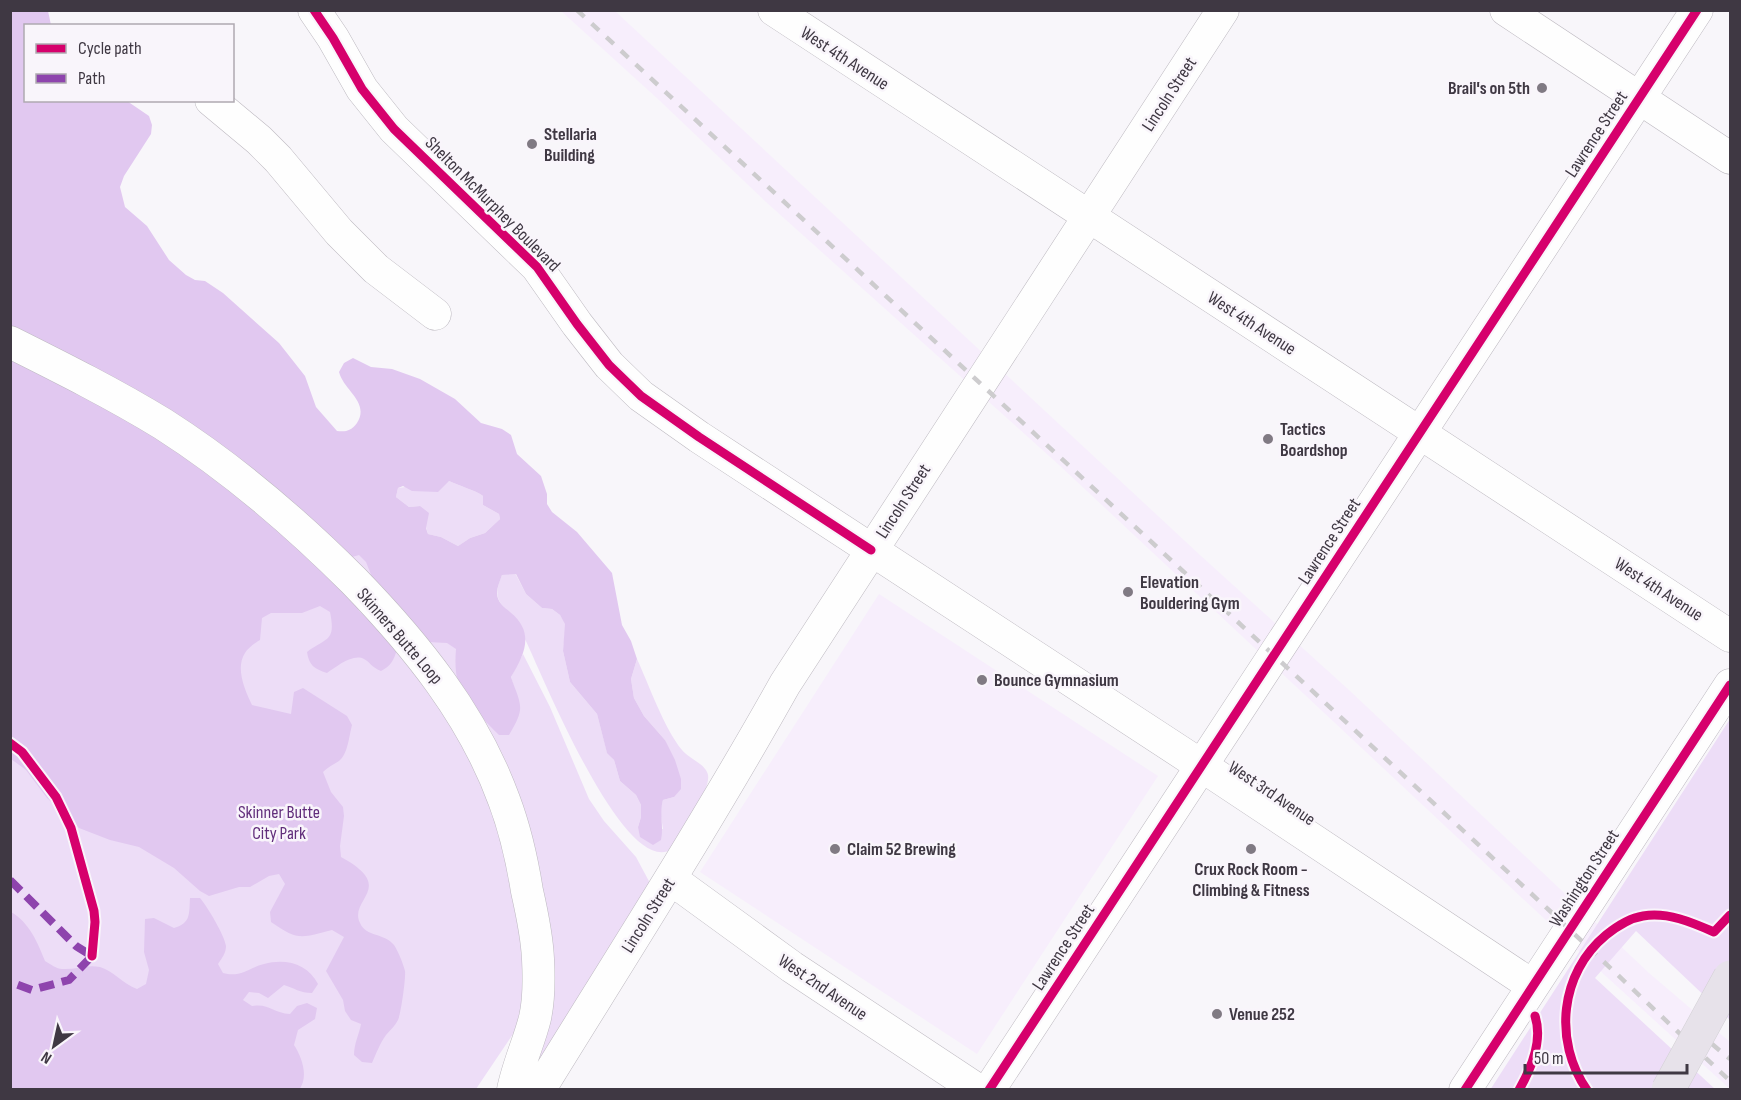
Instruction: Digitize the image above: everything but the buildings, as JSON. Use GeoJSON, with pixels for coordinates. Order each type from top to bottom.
{"type":"FeatureCollection","features":[{"type":"Feature","properties":{"kind":"highway"},"geometry":{"type":"LineString","coordinates":[[1668,1089],[1731,977]]}},
{"type":"Feature","properties":{"kind":"street","name":"Shelton McMurphey Boulevard"},"geometry":{"type":"LineString","coordinates":[[314,10],[362,89],[394,129],[537,267],[609,365],[641,396],[699,437],[871,550]]}},
{"type":"Feature","properties":{"kind":"street","name":"West 4th Avenue"},"geometry":{"type":"LineString","coordinates":[[774,10],[1088,218],[1731,636]]}},
{"type":"Feature","properties":{"kind":"street","name":"Lincoln Street"},"geometry":{"type":"LineString","coordinates":[[536,1089],[546,1079],[671,879],[785,684],[1224,10]]}},
{"type":"Feature","properties":{"kind":"street"},"geometry":{"type":"LineString","coordinates":[[1506,10],[1731,158]]}},
{"type":"Feature","properties":{"kind":"street","name":"Lawrence Street"},"geometry":{"type":"LineString","coordinates":[[989,1089],[1697,10]]}},
{"type":"Feature","properties":{"kind":"street"},"geometry":{"type":"LineString","coordinates":[[213,102],[278,159],[339,232],[376,269],[435,314]]}},
{"type":"Feature","properties":{"kind":"street","name":"Skinners Butte Loop"},"geometry":{"type":"LineString","coordinates":[[10,342],[89,381],[164,425],[239,478],[314,541],[378,606],[419,652],[451,695],[479,744],[504,800],[521,857],[531,910],[538,958],[537,1002],[513,1089]]}},
{"type":"Feature","properties":{"kind":"street","name":"West 3rd Avenue"},"geometry":{"type":"LineString","coordinates":[[871,550],[1533,986]]}},
{"type":"Feature","properties":{"kind":"street","name":"Washington Street"},"geometry":{"type":"LineString","coordinates":[[1465,1089],[1731,685]]}},
{"type":"Feature","properties":{"kind":"street","name":"West 2nd Avenue"},"geometry":{"type":"LineString","coordinates":[[671,879],[792,967],[978,1089]]}},
{"type":"Feature","properties":{"kind":"shaded area"},"geometry":{"type":"Polygon","coordinates":[[[561,11],[615,11],[1200,555],[1349,690],[1649,973],[1730,1042],[1730,1089],[1598,969],[1058,464],[766,202],[561,11]]]}},
{"type":"Feature","properties":{"kind":"shaded area"},"geometry":{"type":"Polygon","coordinates":[[[879,594],[1158,776],[977,1054],[700,872],[879,594]]]}},
{"type":"Feature","properties":{"kind":"green space"},"geometry":{"type":"Polygon","coordinates":[[[11,11],[48,11],[51,24],[24,24],[24,102],[128,102],[149,116],[152,125],[151,134],[124,176],[120,187],[125,207],[147,226],[169,260],[186,275],[195,280],[205,281],[223,293],[279,343],[305,376],[316,407],[337,431],[350,429],[357,423],[360,416],[358,403],[339,372],[344,363],[353,358],[371,367],[392,369],[420,379],[455,399],[481,423],[502,429],[511,435],[517,454],[541,476],[547,494],[547,504],[552,512],[577,532],[612,573],[622,625],[637,659],[631,679],[634,698],[644,716],[665,740],[681,779],[681,789],[674,797],[663,800],[661,840],[653,845],[640,837],[638,827],[641,805],[636,795],[620,781],[614,760],[607,753],[597,714],[570,682],[563,651],[565,624],[560,615],[552,609],[542,608],[526,594],[516,574],[502,575],[497,596],[503,606],[518,620],[525,635],[523,652],[511,677],[520,712],[509,735],[499,735],[472,707],[460,689],[457,678],[456,649],[447,643],[428,642],[374,582],[366,562],[359,555],[349,558],[11,336],[11,11]],[[449,481],[438,492],[412,491],[403,486],[398,488],[396,497],[409,507],[420,506],[429,513],[426,528],[428,534],[441,537],[458,546],[470,538],[485,533],[500,519],[499,514],[483,505],[483,496],[449,481]]]}},
{"type":"Feature","properties":{"kind":"green space","name":"Skinner Butte City Park"},"geometry":{"type":"Polygon","coordinates":[[[10,102],[516,694],[511,677],[523,654],[550,707],[589,799],[604,821],[636,857],[651,885],[532,1082],[548,982],[476,1089],[11,1089],[10,102]]]}},
{"type":"Feature","properties":{"kind":"green space"},"geometry":{"type":"Polygon","coordinates":[[[11,351],[214,468],[346,586],[359,611],[392,640],[397,649],[392,662],[381,671],[360,658],[345,661],[327,673],[319,670],[309,660],[307,652],[325,641],[332,629],[330,612],[320,606],[302,613],[271,613],[262,618],[260,640],[246,651],[241,665],[242,679],[252,705],[291,714],[294,692],[303,688],[347,716],[352,725],[342,758],[323,772],[331,792],[343,807],[341,857],[358,868],[366,877],[369,885],[358,915],[360,923],[367,931],[386,938],[394,945],[405,971],[398,1020],[384,1038],[372,1063],[362,1062],[354,1055],[361,1024],[351,1020],[345,1011],[343,1000],[326,971],[344,937],[332,930],[306,936],[294,935],[271,922],[270,912],[285,884],[279,874],[269,876],[250,887],[239,887],[209,896],[174,868],[139,847],[110,840],[79,828],[47,798],[26,770],[11,759],[11,351]]]}},
{"type":"Feature","properties":{"kind":"green space"},"geometry":{"type":"Polygon","coordinates":[[[449,481],[483,496],[483,505],[499,514],[500,519],[485,533],[470,538],[458,546],[441,537],[428,534],[420,506],[409,507],[396,497],[398,488],[449,481]]]}},
{"type":"Feature","properties":{"kind":"green space"},"geometry":{"type":"Polygon","coordinates":[[[515,573],[526,594],[542,608],[552,609],[560,615],[566,624],[563,651],[570,682],[597,714],[607,752],[614,760],[620,781],[636,795],[641,805],[638,827],[663,829],[660,810],[663,800],[674,797],[665,740],[644,716],[634,698],[631,679],[637,659],[675,741],[685,753],[707,771],[708,782],[705,791],[672,849],[653,850],[631,834],[608,804],[586,767],[565,727],[521,627],[500,603],[498,587],[502,575],[515,573]]]}},
{"type":"Feature","properties":{"kind":"green space"},"geometry":{"type":"Polygon","coordinates":[[[1730,719],[1730,1020],[1636,931],[1595,978],[1715,1089],[1490,1090],[1730,719]]]}},
{"type":"Feature","properties":{"kind":"green space"},"geometry":{"type":"Polygon","coordinates":[[[190,898],[200,898],[225,941],[226,949],[218,964],[223,973],[234,974],[272,962],[288,962],[302,967],[314,977],[318,984],[312,993],[284,985],[268,998],[259,993],[249,992],[243,1000],[252,1006],[263,1006],[290,1014],[297,1006],[307,1003],[317,1008],[315,1019],[298,1030],[294,1045],[300,1055],[304,1073],[299,1090],[11,1089],[11,912],[28,927],[45,961],[49,964],[62,969],[100,967],[137,989],[146,984],[149,970],[144,952],[145,919],[154,918],[174,928],[180,926],[188,917],[190,898]]]}},
{"type":"Feature","properties":{"kind":"railway"},"geometry":{"type":"LineString","coordinates":[[577,10],[1550,911],[1730,1081]]}},
{"type":"Feature","properties":{"kind":"railway"},"geometry":{"type":"LineString","coordinates":[[1712,1044],[1730,1059]]}},
{"type":"Feature","properties":{"kind":"marked path"},"geometry":{"type":"LineString","coordinates":[[10,880],[76,946],[92,956],[69,980],[32,990],[10,982]]}},
{"type":"Feature","properties":{"kind":"cycle path"},"geometry":{"type":"LineString","coordinates":[[314,10],[362,89],[394,129],[537,267],[609,365],[641,396],[699,437],[871,550]]}},
{"type":"Feature","properties":{"kind":"cycle path"},"geometry":{"type":"LineString","coordinates":[[989,1090],[1697,10]]}},
{"type":"Feature","properties":{"kind":"cycle path"},"geometry":{"type":"LineString","coordinates":[[1465,1090],[1730,685]]}},
{"type":"Feature","properties":{"kind":"cycle path"},"geometry":{"type":"LineString","coordinates":[[10,743],[22,752],[56,797],[71,828],[94,911],[92,956]]}},
{"type":"Feature","properties":{"kind":"cycle path"},"geometry":{"type":"LineString","coordinates":[[1587,1090],[1576,1071],[1569,1050],[1566,1008],[1579,968],[1591,951],[1614,929],[1638,917],[1661,915],[1688,921],[1714,932],[1730,915]]}},
{"type":"Feature","properties":{"kind":"cycle path"},"geometry":{"type":"LineString","coordinates":[[1519,1090],[1528,1073],[1537,1044],[1535,1016]]}},
{"type":"Feature","properties":{"kind":"place","name":"Brail's on 5th"},"geometry":{"type":"Point","coordinates":[1542,88]}},
{"type":"Feature","properties":{"kind":"place","name":"Stellaria Building"},"geometry":{"type":"Point","coordinates":[532,144]}},
{"type":"Feature","properties":{"kind":"place","name":"Tactics Boardshop"},"geometry":{"type":"Point","coordinates":[1268,439]}},
{"type":"Feature","properties":{"kind":"place","name":"Elevation Bouldering Gym"},"geometry":{"type":"Point","coordinates":[1128,592]}},
{"type":"Feature","properties":{"kind":"place","name":"Bounce Gymnasium"},"geometry":{"type":"Point","coordinates":[982,680]}},
{"type":"Feature","properties":{"kind":"place","name":"Claim 52 Brewing"},"geometry":{"type":"Point","coordinates":[835,849]}},
{"type":"Feature","properties":{"kind":"place","name":"Crux Rock Room - Climbing & Fitness"},"geometry":{"type":"Point","coordinates":[1251,849]}},
{"type":"Feature","properties":{"kind":"place","name":"Venue 252"},"geometry":{"type":"Point","coordinates":[1217,1014]}}]}
